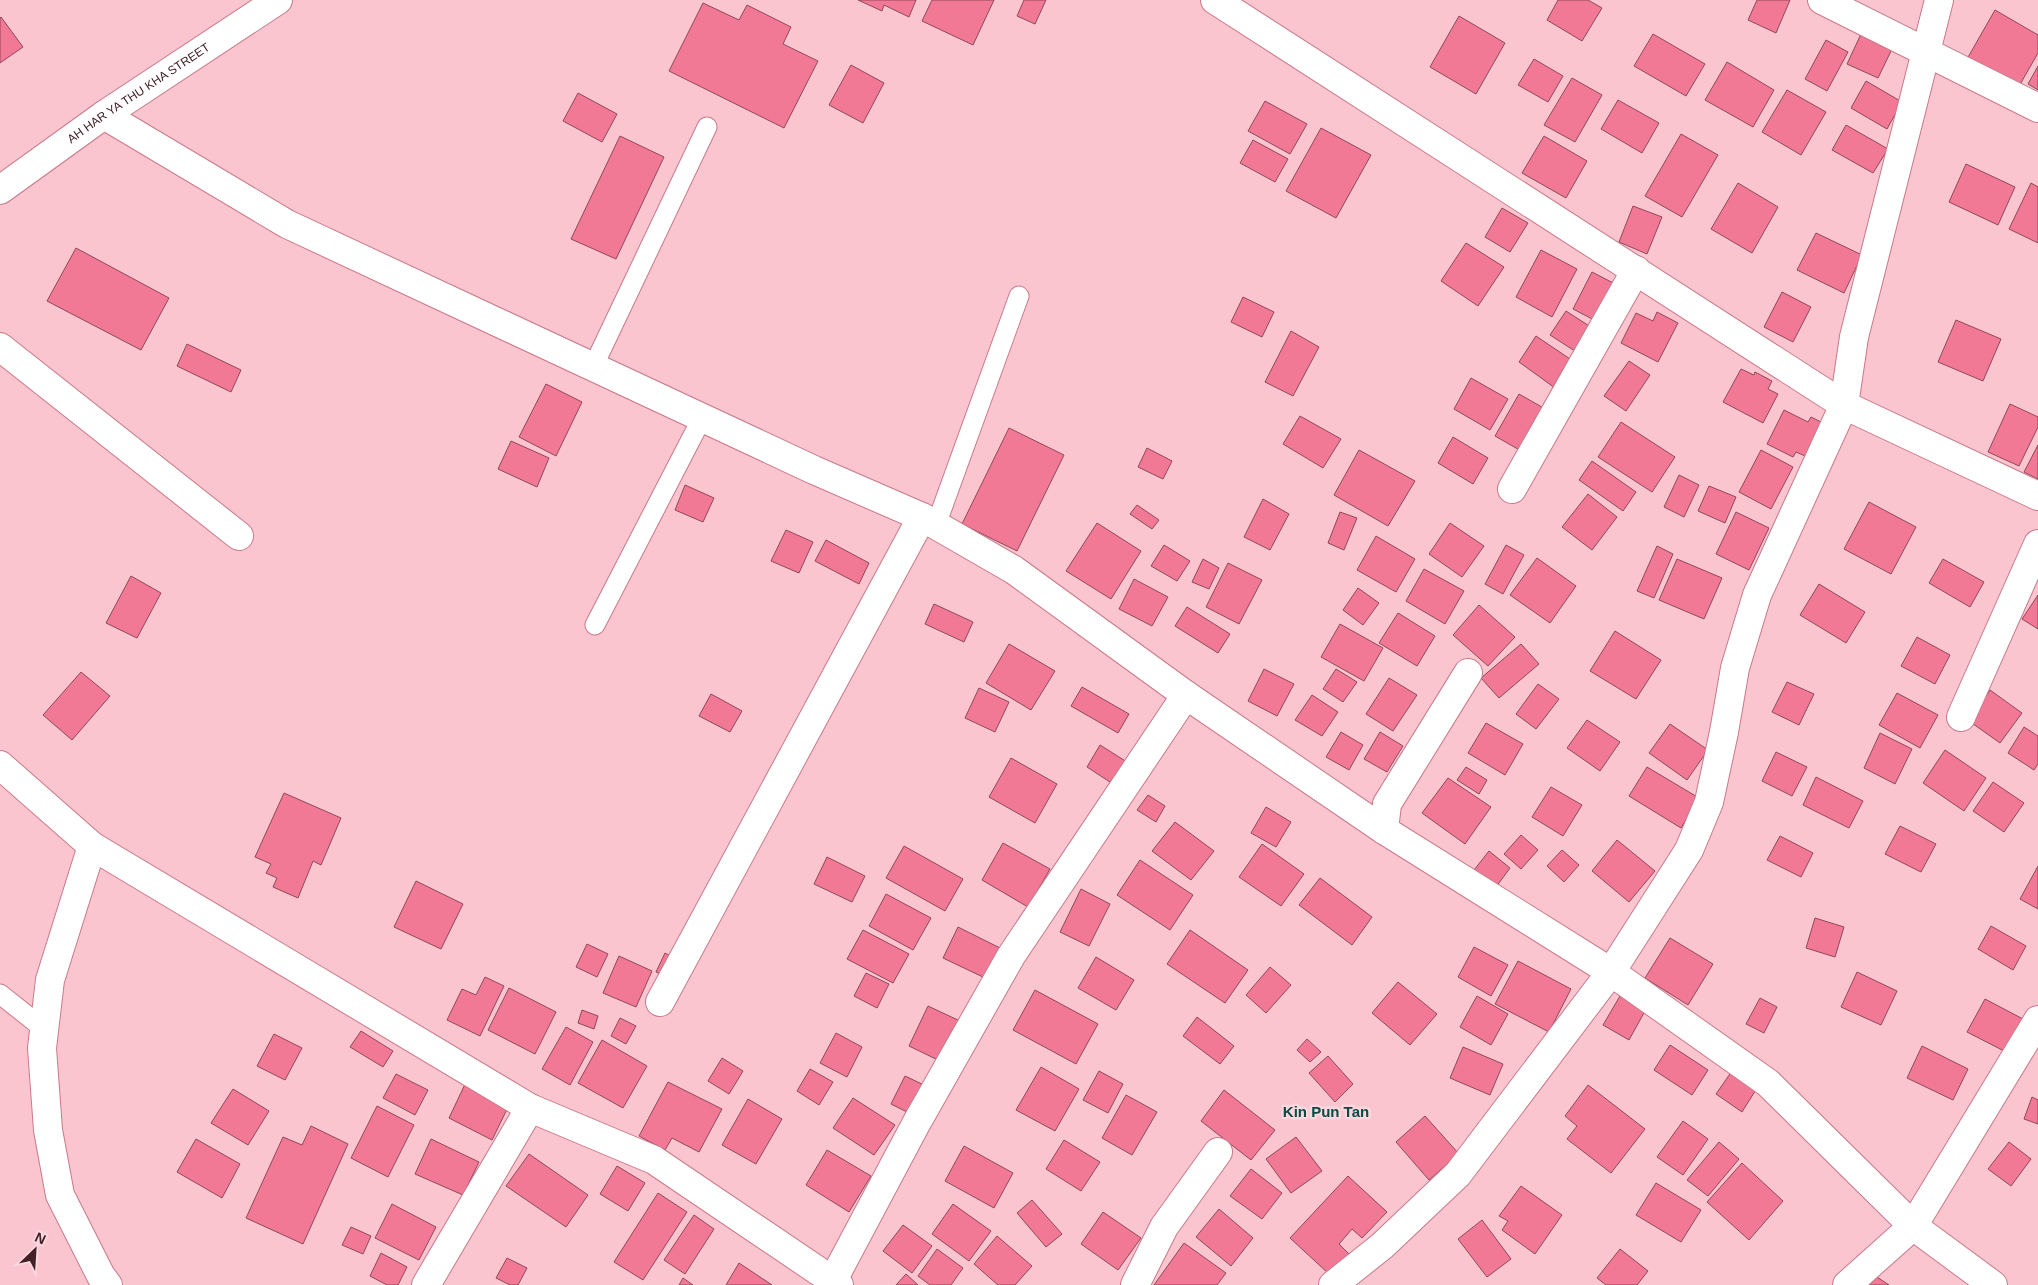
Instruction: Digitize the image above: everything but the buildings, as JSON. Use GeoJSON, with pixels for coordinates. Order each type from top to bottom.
{"type":"FeatureCollection","features":[{"type":"Feature","properties":{"kind":"street","name":"AH HAR YA THU KHA STREET"},"geometry":{"type":"LineString","coordinates":[[0,190],[104,115],[278,0]]}},
{"type":"Feature","properties":{"kind":"street"},"geometry":{"type":"LineString","coordinates":[[1215,0],[1844,405],[2038,496]]}},
{"type":"Feature","properties":{"kind":"street"},"geometry":{"type":"LineString","coordinates":[[1822,0],[2038,108]]}},
{"type":"Feature","properties":{"kind":"street"},"geometry":{"type":"LineString","coordinates":[[1332,1285],[1382,1246],[1458,1174],[1611,972],[1689,850],[1709,802],[1735,668],[1757,595],[1844,405],[1854,337],[1939,0]]}},
{"type":"Feature","properties":{"kind":"street"},"geometry":{"type":"LineString","coordinates":[[104,115],[287,224],[814,470],[929,521],[1014,570],[1186,695],[1384,830],[1611,972],[1768,1083],[1913,1226],[1993,1285]]}},
{"type":"Feature","properties":{"kind":"street"},"geometry":{"type":"LineString","coordinates":[[1512,489],[1636,270]]}},
{"type":"Feature","properties":{"kind":"street"},"geometry":{"type":"LineString","coordinates":[[0,346],[239,536]]}},
{"type":"Feature","properties":{"kind":"street"},"geometry":{"type":"LineString","coordinates":[[660,1002],[929,521]]}},
{"type":"Feature","properties":{"kind":"street"},"geometry":{"type":"LineString","coordinates":[[1961,717],[2038,544]]}},
{"type":"Feature","properties":{"kind":"street"},"geometry":{"type":"LineString","coordinates":[[1384,830],[1387,804],[1468,673]]}},
{"type":"Feature","properties":{"kind":"street"},"geometry":{"type":"LineString","coordinates":[[0,765],[92,846],[530,1108],[654,1160],[836,1283],[917,1122],[1012,956],[1186,695]]}},
{"type":"Feature","properties":{"kind":"street"},"geometry":{"type":"LineString","coordinates":[[92,846],[50,980],[42,1048],[48,1130],[60,1195],[101,1276],[108,1285]]}},
{"type":"Feature","properties":{"kind":"street"},"geometry":{"type":"LineString","coordinates":[[1848,1285],[1913,1226],[2038,1020]]}},
{"type":"Feature","properties":{"kind":"street"},"geometry":{"type":"LineString","coordinates":[[426,1285],[530,1108]]}},
{"type":"Feature","properties":{"kind":"street"},"geometry":{"type":"LineString","coordinates":[[1135,1285],[1164,1227],[1218,1152]]}},
{"type":"Feature","properties":{"kind":"lane"},"geometry":{"type":"LineString","coordinates":[[592,367],[707,127]]}},
{"type":"Feature","properties":{"kind":"lane"},"geometry":{"type":"LineString","coordinates":[[929,521],[1019,296]]}},
{"type":"Feature","properties":{"kind":"lane"},"geometry":{"type":"LineString","coordinates":[[595,625],[702,418]]}},
{"type":"Feature","properties":{"kind":"lane"},"geometry":{"type":"LineString","coordinates":[[0,994],[44,1028]]}},
{"type":"Feature","properties":{"kind":"district","name":"Kin Pun Tan"},"geometry":{"type":"Point","coordinates":[1326,1111]}}]}
